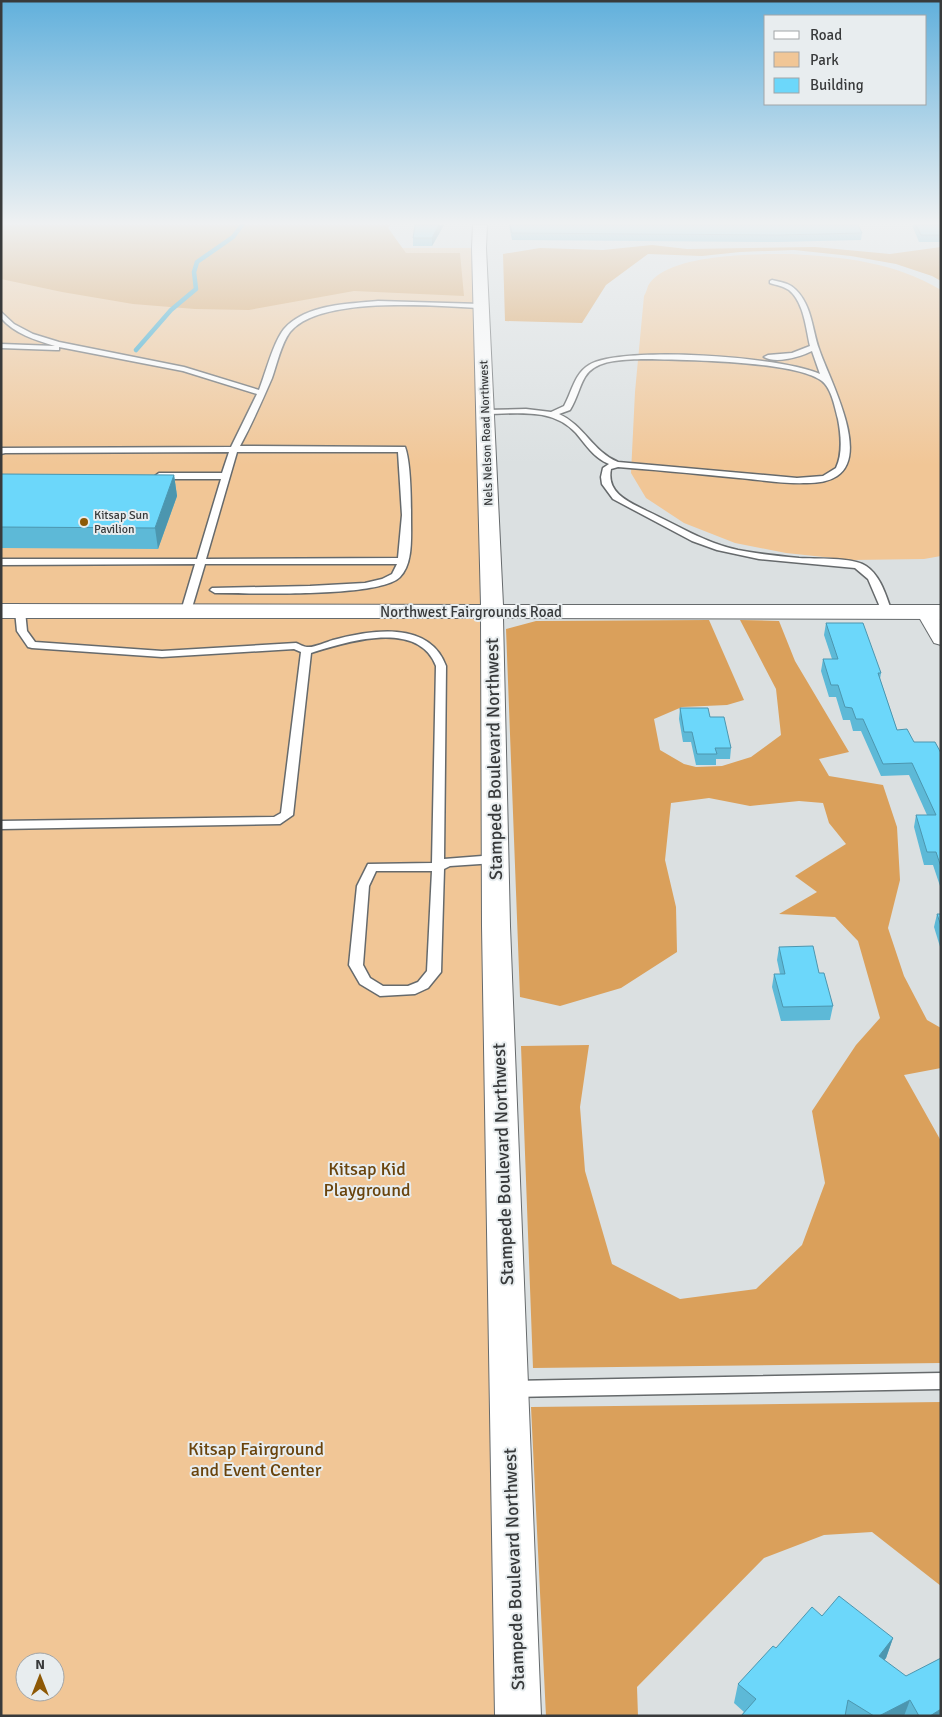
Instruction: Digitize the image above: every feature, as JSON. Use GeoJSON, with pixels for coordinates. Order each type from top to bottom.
{"type":"FeatureCollection","features":[{"type":"Feature","properties":{"kind":"street","name":"Nels Nelson Road Northwest"},"geometry":{"type":"LineString","coordinates":[[481,306],[492,612]]}},
{"type":"Feature","properties":{"kind":"street","name":"Northwest Fairgrounds Road"},"geometry":{"type":"LineString","coordinates":[[11,611],[934,612]]}},
{"type":"Feature","properties":{"kind":"street","name":"Stampede Boulevard Northwest"},"geometry":{"type":"LineString","coordinates":[[492,612],[495,859],[518,1716]]}},
{"type":"Feature","properties":{"kind":"street"},"geometry":{"type":"LineString","coordinates":[[934,612],[941,638]]}},
{"type":"Feature","properties":{"kind":"lane"},"geometry":{"type":"LineString","coordinates":[[186,611],[234,449],[287,332],[293,324],[310,316],[337,308],[357,305]]}},
{"type":"Feature","properties":{"kind":"lane"},"geometry":{"type":"LineString","coordinates":[[467,305],[481,306]]}},
{"type":"Feature","properties":{"kind":"lane"},"geometry":{"type":"LineString","coordinates":[[485,412],[552,414],[566,420],[581,434],[598,456],[617,464],[798,481],[832,476],[841,468],[846,450],[839,408],[826,381],[802,305]]}},
{"type":"Feature","properties":{"kind":"lane"},"geometry":{"type":"LineString","coordinates":[[1,314],[4,320],[14,327],[37,337],[72,348],[184,369],[261,393]]}},
{"type":"Feature","properties":{"kind":"lane"},"geometry":{"type":"LineString","coordinates":[[1,346],[72,348]]}},
{"type":"Feature","properties":{"kind":"lane"},"geometry":{"type":"LineString","coordinates":[[715,361],[741,358],[787,357],[804,354],[814,347]]}},
{"type":"Feature","properties":{"kind":"lane"},"geometry":{"type":"LineString","coordinates":[[552,414],[567,408],[582,376],[588,369],[603,361],[638,357],[768,363],[816,374],[826,381]]}},
{"type":"Feature","properties":{"kind":"lane"},"geometry":{"type":"LineString","coordinates":[[1,452],[3,450],[402,449],[406,487],[404,561],[396,577],[379,584],[349,588],[215,590]]}},
{"type":"Feature","properties":{"kind":"lane"},"geometry":{"type":"LineString","coordinates":[[617,464],[607,468],[604,475],[606,482],[613,496],[629,505],[699,542],[718,548],[769,557],[857,565],[864,568],[871,575],[887,612]]}},
{"type":"Feature","properties":{"kind":"lane"},"geometry":{"type":"LineString","coordinates":[[149,476],[225,476]]}},
{"type":"Feature","properties":{"kind":"lane"},"geometry":{"type":"LineString","coordinates":[[1,562],[404,561]]}},
{"type":"Feature","properties":{"kind":"lane"},"geometry":{"type":"LineString","coordinates":[[11,611],[32,644],[162,654],[296,646],[306,651],[372,634],[410,638],[434,650],[441,666],[438,867],[434,972],[424,985],[410,991],[380,991],[365,981],[356,965],[362,886],[372,867],[438,867],[447,862],[495,859]]}},
{"type":"Feature","properties":{"kind":"lane"},"geometry":{"type":"LineString","coordinates":[[1,825],[276,821],[287,815],[306,651]]}},
{"type":"Feature","properties":{"kind":"lane"},"geometry":{"type":"LineString","coordinates":[[509,1389],[941,1381]]}},
{"type":"Feature","properties":{"kind":"green space","name":"Kitsap Fairground and Event Center"},"geometry":{"type":"Polygon","coordinates":[[[1,305],[481,305],[518,1716],[1,1716],[1,305]]]}},
{"type":"Feature","properties":{"kind":"green space"},"geometry":{"type":"Polygon","coordinates":[[[643,305],[941,305],[941,556],[924,559],[852,560],[786,553],[735,543],[684,523],[646,498],[631,473],[635,392],[643,305]]]}},
{"type":"Feature","properties":{"kind":"shaded area"},"geometry":{"type":"Polygon","coordinates":[[[147,305],[276,305],[249,310],[195,309],[147,305]]]}},
{"type":"Feature","properties":{"kind":"shaded area"},"geometry":{"type":"Polygon","coordinates":[[[505,305],[593,305],[582,323],[505,321],[505,305]]]}},
{"type":"Feature","properties":{"kind":"shaded area"},"geometry":{"type":"Polygon","coordinates":[[[709,620],[744,700],[727,705],[682,707],[654,719],[660,750],[684,764],[696,767],[722,766],[751,757],[781,735],[776,689],[740,620],[779,621],[795,661],[849,752],[819,759],[829,776],[883,785],[897,827],[900,880],[888,928],[904,976],[927,1020],[941,1028],[941,1068],[904,1075],[941,1141],[941,1363],[533,1368],[521,1046],[589,1045],[580,1107],[585,1171],[612,1264],[680,1299],[756,1289],[802,1245],[825,1183],[812,1111],[856,1045],[880,1018],[858,941],[835,917],[779,914],[817,892],[795,876],[846,844],[829,823],[823,803],[799,801],[750,806],[709,798],[671,803],[665,860],[676,907],[677,952],[621,988],[560,1006],[520,997],[506,629],[536,621],[709,620]]]}},
{"type":"Feature","properties":{"kind":"shaded area"},"geometry":{"type":"Polygon","coordinates":[[[941,1402],[941,1586],[872,1532],[824,1535],[764,1558],[637,1687],[638,1716],[546,1716],[531,1407],[941,1402]]]}},
{"type":"Feature","properties":{"kind":"building"},"geometry":{"type":"Polygon","coordinates":[[[1,474],[174,475],[155,528],[1,527],[1,474]]]}},
{"type":"Feature","properties":{"kind":"building"},"geometry":{"type":"Polygon","coordinates":[[[826,623],[863,623],[881,673],[878,673],[897,730],[907,729],[914,742],[935,742],[941,753],[941,867],[936,852],[927,852],[916,815],[936,815],[912,763],[883,764],[863,719],[856,719],[852,708],[845,707],[838,685],[831,685],[823,659],[838,659],[826,623]]]}},
{"type":"Feature","properties":{"kind":"building"},"geometry":{"type":"Polygon","coordinates":[[[680,708],[708,708],[710,717],[724,717],[731,748],[715,748],[717,754],[697,754],[692,732],[684,732],[680,708]]]}},
{"type":"Feature","properties":{"kind":"building"},"geometry":{"type":"Polygon","coordinates":[[[937,914],[941,914],[941,926],[937,914]]]}},
{"type":"Feature","properties":{"kind":"building"},"geometry":{"type":"Polygon","coordinates":[[[813,946],[819,973],[824,973],[833,1006],[783,1007],[774,974],[785,974],[779,947],[813,946]]]}},
{"type":"Feature","properties":{"kind":"building"},"geometry":{"type":"Polygon","coordinates":[[[839,1596],[893,1638],[879,1656],[906,1676],[941,1658],[941,1709],[930,1716],[919,1716],[910,1700],[879,1716],[874,1716],[848,1700],[845,1716],[741,1716],[756,1699],[738,1684],[773,1646],[776,1648],[812,1607],[822,1616],[839,1596]]]}},
{"type":"Feature","properties":{"kind":"waterway"},"geometry":{"type":"LineString","coordinates":[[136,350],[177,305]]}},
{"type":"Feature","properties":{"kind":"place","name":"Kitsap Sun Pavilion"},"geometry":{"type":"Point","coordinates":[84,522]}},
{"type":"Feature","properties":{"kind":"park label","name":"Kitsap Kid Playground"},"geometry":{"type":"Point","coordinates":[367,1179]}}]}
